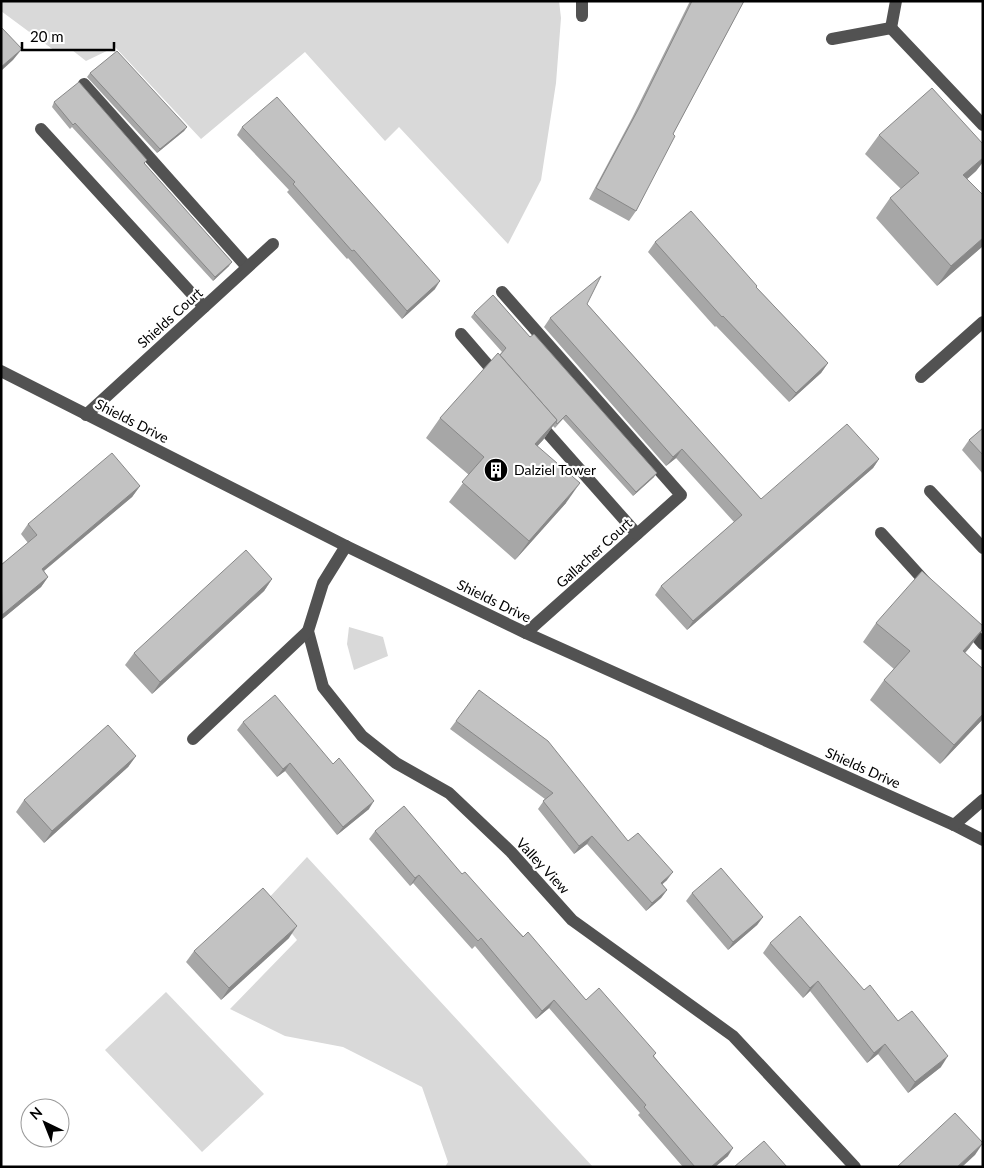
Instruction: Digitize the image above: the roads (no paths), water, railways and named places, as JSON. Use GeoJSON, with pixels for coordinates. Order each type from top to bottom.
{"type":"FeatureCollection","features":[{"type":"Feature","properties":{"kind":"street"},"geometry":{"type":"LineString","coordinates":[[582,1],[582,16]]}},
{"type":"Feature","properties":{"kind":"street"},"geometry":{"type":"LineString","coordinates":[[891,28],[896,1]]}},
{"type":"Feature","properties":{"kind":"street"},"geometry":{"type":"LineString","coordinates":[[832,39],[891,28]]}},
{"type":"Feature","properties":{"kind":"street"},"geometry":{"type":"LineString","coordinates":[[891,28],[983,125]]}},
{"type":"Feature","properties":{"kind":"street"},"geometry":{"type":"LineString","coordinates":[[84,84],[247,267]]}},
{"type":"Feature","properties":{"kind":"street"},"geometry":{"type":"LineString","coordinates":[[41,129],[204,307]]}},
{"type":"Feature","properties":{"kind":"street","name":"Shields Court"},"geometry":{"type":"LineString","coordinates":[[86,415],[273,244]]}},
{"type":"Feature","properties":{"kind":"street","name":"Gallacher Court"},"geometry":{"type":"LineString","coordinates":[[502,292],[681,495],[526,633]]}},
{"type":"Feature","properties":{"kind":"street"},"geometry":{"type":"LineString","coordinates":[[921,377],[983,322]]}},
{"type":"Feature","properties":{"kind":"street"},"geometry":{"type":"LineString","coordinates":[[461,334],[506,386]]}},
{"type":"Feature","properties":{"kind":"street","name":"Shields Drive"},"geometry":{"type":"LineString","coordinates":[[1,371],[346,546],[526,633],[954,825],[983,840]]}},
{"type":"Feature","properties":{"kind":"street"},"geometry":{"type":"LineString","coordinates":[[526,408],[637,534]]}},
{"type":"Feature","properties":{"kind":"street"},"geometry":{"type":"LineString","coordinates":[[930,491],[983,548]]}},
{"type":"Feature","properties":{"kind":"street"},"geometry":{"type":"LineString","coordinates":[[881,533],[938,596]]}},
{"type":"Feature","properties":{"kind":"street"},"geometry":{"type":"LineString","coordinates":[[193,739],[308,631],[323,583],[346,546]]}},
{"type":"Feature","properties":{"kind":"street"},"geometry":{"type":"LineString","coordinates":[[957,616],[983,644]]}},
{"type":"Feature","properties":{"kind":"street","name":"Valley View"},"geometry":{"type":"LineString","coordinates":[[308,631],[323,687],[362,736],[396,762],[449,793],[511,852],[572,920],[733,1036],[855,1167]]}},
{"type":"Feature","properties":{"kind":"street"},"geometry":{"type":"LineString","coordinates":[[954,825],[983,800]]}},
{"type":"Feature","properties":{"kind":"place","name":"Dalziel Tower"},"geometry":{"type":"Point","coordinates":[496,470]}}]}
